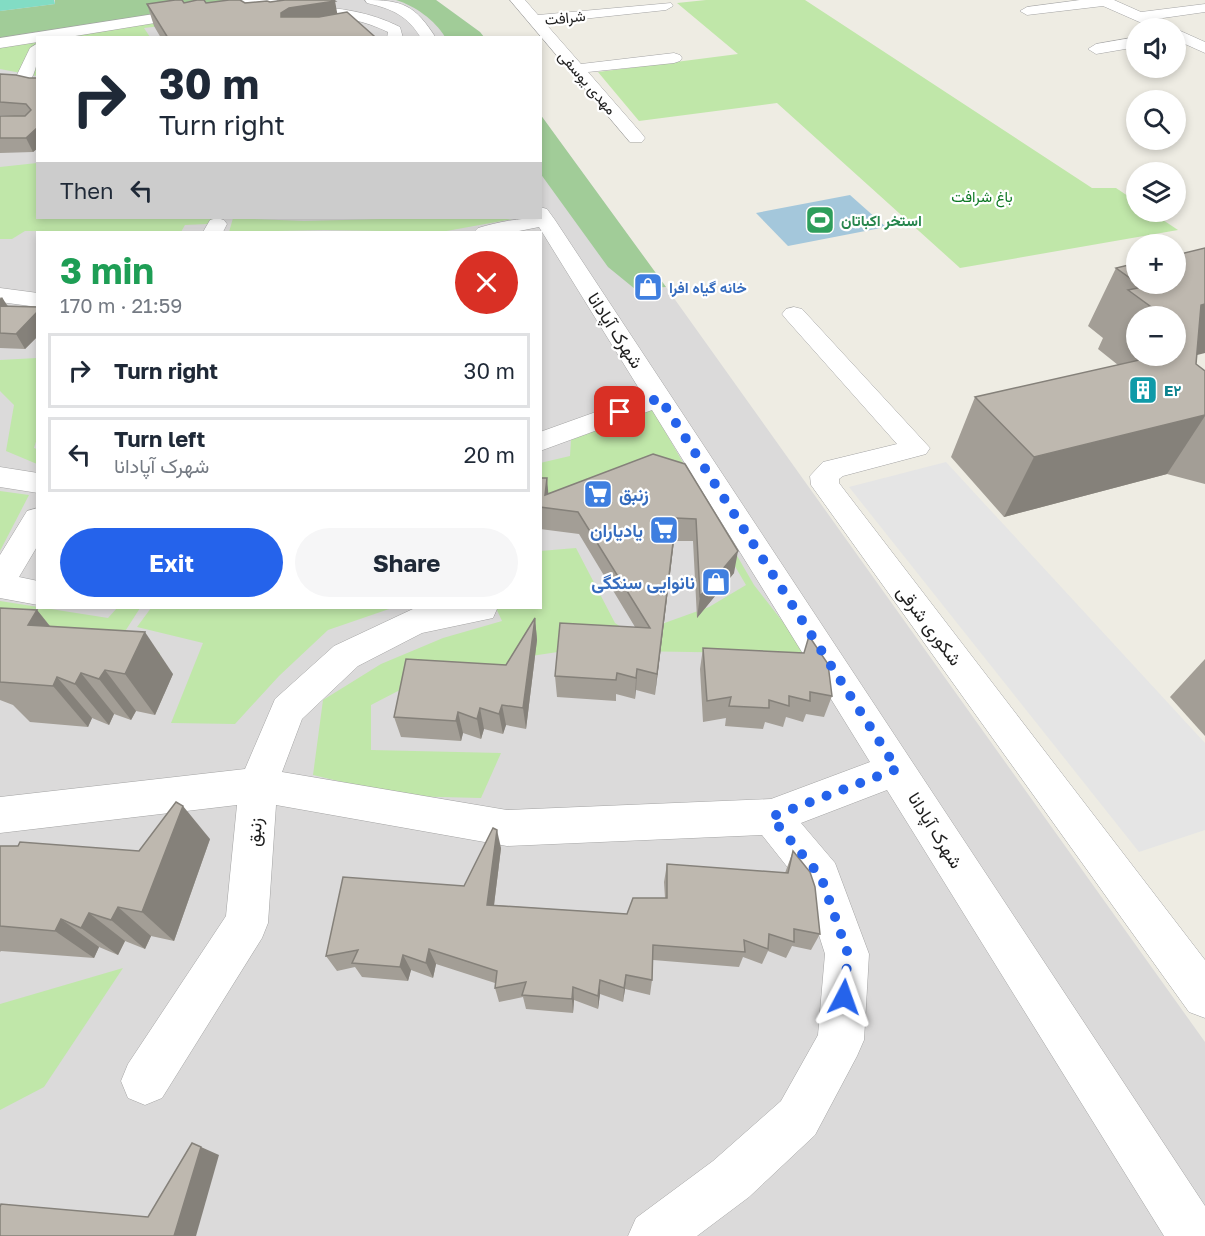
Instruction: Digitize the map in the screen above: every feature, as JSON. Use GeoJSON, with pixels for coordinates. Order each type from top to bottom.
{"type":"FeatureCollection","features":[{"type":"Feature","properties":{"kind":"street"},"geometry":{"type":"LineString","coordinates":[[47,36],[271,0]]}},
{"type":"Feature","properties":{"kind":"street"},"geometry":{"type":"LineString","coordinates":[[372,0],[399,6],[416,17],[428,36]]}},
{"type":"Feature","properties":{"kind":"street","name":"مهدی یوسفی"},"geometry":{"type":"LineString","coordinates":[[517,0],[636,138]]}},
{"type":"Feature","properties":{"kind":"street"},"geometry":{"type":"LineString","coordinates":[[1027,11],[1103,1],[1139,17],[1205,8]]}},
{"type":"Feature","properties":{"kind":"street","name":"شرافت"},"geometry":{"type":"LineString","coordinates":[[534,20],[666,6]]}},
{"type":"Feature","properties":{"kind":"street"},"geometry":{"type":"LineString","coordinates":[[208,9],[219,20],[274,13],[339,11],[368,17],[382,23],[396,30],[395,36]]}},
{"type":"Feature","properties":{"kind":"street"},"geometry":{"type":"LineString","coordinates":[[350,28],[416,17]]}},
{"type":"Feature","properties":{"kind":"street"},"geometry":{"type":"LineString","coordinates":[[0,43],[36,38]]}},
{"type":"Feature","properties":{"kind":"street"},"geometry":{"type":"LineString","coordinates":[[1186,40],[1205,48]]}},
{"type":"Feature","properties":{"kind":"street"},"geometry":{"type":"LineString","coordinates":[[1096,49],[1126,44]]}},
{"type":"Feature","properties":{"kind":"street"},"geometry":{"type":"LineString","coordinates":[[23,81],[36,52]]}},
{"type":"Feature","properties":{"kind":"street"},"geometry":{"type":"LineString","coordinates":[[576,69],[674,58]]}},
{"type":"Feature","properties":{"kind":"street","name":"شهرک آپادانا"},"geometry":{"type":"LineString","coordinates":[[542,217],[660,398],[1194,1236]]}},
{"type":"Feature","properties":{"kind":"street"},"geometry":{"type":"LineString","coordinates":[[489,231],[534,219]]}},
{"type":"Feature","properties":{"kind":"street"},"geometry":{"type":"LineString","coordinates":[[2,286],[36,299]]}},
{"type":"Feature","properties":{"kind":"street","name":"شکوری شرقی"},"geometry":{"type":"LineString","coordinates":[[794,314],[916,448],[833,470],[824,476],[825,485],[1205,996]]}},
{"type":"Feature","properties":{"kind":"street"},"geometry":{"type":"LineString","coordinates":[[542,441],[660,398]]}},
{"type":"Feature","properties":{"kind":"street"},"geometry":{"type":"LineString","coordinates":[[0,477],[36,483]]}},
{"type":"Feature","properties":{"kind":"street"},"geometry":{"type":"LineString","coordinates":[[36,521],[0,584],[36,593]]}},
{"type":"Feature","properties":{"kind":"street","name":"زنبق"},"geometry":{"type":"LineString","coordinates":[[145,1082],[247,923],[258,785],[288,710],[346,656],[415,621],[481,609]]}},
{"type":"Feature","properties":{"kind":"street"},"geometry":{"type":"LineString","coordinates":[[0,815],[258,785],[507,828],[771,817],[897,769]]}},
{"type":"Feature","properties":{"kind":"street"},"geometry":{"type":"LineString","coordinates":[[654,1236],[731,1179],[798,1118],[841,1040],[848,954],[821,877],[771,817]]}},
{"type":"Feature","properties":{"kind":"shaded area"},"geometry":{"type":"Polygon","coordinates":[[[0,0],[436,0],[480,32],[483,36],[36,36],[36,219],[542,219],[542,117],[1205,1042],[1205,1236],[0,1236],[0,0]]]}},
{"type":"Feature","properties":{"kind":"shaded area"},"geometry":{"type":"Polygon","coordinates":[[[946,462],[1205,743],[1205,830],[1139,852],[849,487],[946,462]]]}},
{"type":"Feature","properties":{"kind":"green space"},"geometry":{"type":"Polygon","coordinates":[[[0,0],[54,0],[55,4],[0,11],[0,0]]]}},
{"type":"Feature","properties":{"kind":"green space"},"geometry":{"type":"Polygon","coordinates":[[[55,0],[252,0],[0,39],[0,11],[55,4],[55,0]]]}},
{"type":"Feature","properties":{"kind":"green space"},"geometry":{"type":"Polygon","coordinates":[[[396,0],[436,0],[483,36],[444,36],[424,14],[396,0]]]}},
{"type":"Feature","properties":{"kind":"green space","name":"باغ شرافت"},"geometry":{"type":"Polygon","coordinates":[[[706,0],[805,0],[1092,188],[1116,188],[1126,195],[1126,222],[1166,222],[1178,230],[1155,234],[1126,234],[1126,239],[960,268],[777,103],[639,121],[598,72],[738,54],[677,3],[706,0]]]}},
{"type":"Feature","properties":{"kind":"green space"},"geometry":{"type":"Polygon","coordinates":[[[164,20],[169,25],[144,28],[149,36],[68,36],[164,20]]]}},
{"type":"Feature","properties":{"kind":"green space"},"geometry":{"type":"Polygon","coordinates":[[[36,40],[36,76],[0,69],[0,46],[36,40]]]}},
{"type":"Feature","properties":{"kind":"green space"},"geometry":{"type":"Polygon","coordinates":[[[542,117],[666,287],[635,289],[608,267],[542,176],[542,117]]]}},
{"type":"Feature","properties":{"kind":"green space"},"geometry":{"type":"Polygon","coordinates":[[[36,163],[36,219],[214,219],[207,224],[185,225],[182,231],[25,231],[12,239],[0,239],[0,167],[36,163]]]}},
{"type":"Feature","properties":{"kind":"green space"},"geometry":{"type":"Polygon","coordinates":[[[233,219],[304,221],[512,219],[446,231],[229,231],[233,219]]]}},
{"type":"Feature","properties":{"kind":"green space"},"geometry":{"type":"Polygon","coordinates":[[[36,358],[36,442],[34,448],[36,449],[36,464],[6,451],[14,405],[0,391],[0,360],[36,358]]]}},
{"type":"Feature","properties":{"kind":"green space"},"geometry":{"type":"Polygon","coordinates":[[[652,409],[754,585],[808,654],[571,650],[518,658],[490,679],[425,677],[371,705],[371,750],[501,753],[481,798],[401,796],[313,775],[323,700],[381,664],[443,638],[502,621],[496,609],[542,609],[542,551],[576,548],[615,623],[627,631],[659,625],[709,607],[746,585],[674,463],[542,502],[542,463],[570,456],[571,440],[652,409]]]}},
{"type":"Feature","properties":{"kind":"green space"},"geometry":{"type":"Polygon","coordinates":[[[0,491],[29,495],[0,551],[0,491]]]}},
{"type":"Feature","properties":{"kind":"green space"},"geometry":{"type":"Polygon","coordinates":[[[0,601],[36,607],[36,609],[51,609],[108,618],[116,609],[139,609],[124,633],[160,653],[126,691],[0,657],[0,601]]]}},
{"type":"Feature","properties":{"kind":"green space"},"geometry":{"type":"Polygon","coordinates":[[[150,609],[389,609],[328,630],[279,676],[235,724],[171,723],[203,643],[137,627],[150,609]]]}},
{"type":"Feature","properties":{"kind":"green space"},"geometry":{"type":"Polygon","coordinates":[[[123,968],[44,1087],[0,1110],[0,1004],[123,968]]]}},
{"type":"Feature","properties":{"kind":"water","name":"استخر اکباتان"},"geometry":{"type":"Polygon","coordinates":[[[850,195],[886,227],[788,246],[756,213],[850,195]]]}},
{"type":"Feature","properties":{"kind":"building"},"geometry":{"type":"Polygon","coordinates":[[[175,0],[182,0],[184,3],[204,0],[206,3],[240,0],[245,3],[333,0],[335,1],[289,8],[281,13],[281,17],[319,17],[347,12],[374,36],[167,36],[147,4],[175,0]]]}},
{"type":"Feature","properties":{"kind":"building"},"geometry":{"type":"Polygon","coordinates":[[[0,74],[36,78],[36,129],[26,138],[0,138],[0,116],[25,116],[31,110],[26,104],[0,102],[0,74]]]}},
{"type":"Feature","properties":{"kind":"building"},"geometry":{"type":"Polygon","coordinates":[[[1205,248],[1205,304],[1201,305],[1196,364],[1205,371],[1205,415],[1034,457],[975,397],[1126,363],[1126,366],[1186,366],[1186,306],[1150,306],[1133,294],[1186,294],[1186,253],[1205,248]]]}},
{"type":"Feature","properties":{"kind":"building"},"geometry":{"type":"Polygon","coordinates":[[[1126,266],[1126,275],[1116,268],[1126,266]]]}},
{"type":"Feature","properties":{"kind":"building"},"geometry":{"type":"Polygon","coordinates":[[[0,306],[36,307],[36,313],[16,334],[0,333],[0,306]]]}},
{"type":"Feature","properties":{"kind":"building"},"geometry":{"type":"Polygon","coordinates":[[[653,454],[685,464],[738,551],[700,596],[696,519],[676,518],[657,674],[637,669],[636,678],[617,673],[616,680],[555,676],[560,623],[650,628],[578,512],[542,507],[542,478],[547,478],[545,495],[653,454]]]}},
{"type":"Feature","properties":{"kind":"building"},"geometry":{"type":"Polygon","coordinates":[[[0,608],[37,610],[28,625],[145,632],[125,674],[105,670],[99,679],[81,673],[75,684],[57,677],[53,686],[0,682],[0,608]]]}},
{"type":"Feature","properties":{"kind":"building"},"geometry":{"type":"Polygon","coordinates":[[[535,618],[523,708],[502,705],[499,714],[480,708],[477,719],[458,712],[456,721],[394,717],[406,659],[506,665],[535,618]]]}},
{"type":"Feature","properties":{"kind":"building"},"geometry":{"type":"Polygon","coordinates":[[[809,636],[828,664],[832,696],[810,692],[810,701],[789,696],[789,706],[769,700],[769,708],[729,706],[731,697],[707,701],[703,648],[804,653],[809,636]]]}},
{"type":"Feature","properties":{"kind":"building"},"geometry":{"type":"Polygon","coordinates":[[[176,802],[183,806],[142,912],[118,907],[111,920],[89,913],[81,928],[61,919],[55,931],[0,926],[0,846],[18,846],[20,842],[139,851],[176,802]]]}},
{"type":"Feature","properties":{"kind":"building"},"geometry":{"type":"Polygon","coordinates":[[[493,828],[497,830],[487,905],[627,914],[633,898],[667,898],[667,864],[788,873],[793,851],[810,872],[815,887],[820,934],[794,929],[794,942],[769,934],[768,949],[744,940],[745,952],[653,945],[652,980],[626,975],[624,988],[600,980],[598,996],[573,987],[572,999],[522,995],[526,982],[495,988],[497,971],[429,949],[426,963],[403,955],[400,967],[352,963],[358,950],[326,956],[343,877],[464,886],[493,828]]]}},
{"type":"Feature","properties":{"kind":"building"},"geometry":{"type":"Polygon","coordinates":[[[192,1143],[201,1147],[174,1236],[0,1236],[1,1204],[148,1217],[192,1143]]]}},
{"type":"Feature","properties":{"kind":"place","name":"استخر اکباتان"},"geometry":{"type":"Point","coordinates":[820,220]}},
{"type":"Feature","properties":{"kind":"place","name":"خانه گیاه افرا"},"geometry":{"type":"Point","coordinates":[648,287]}},
{"type":"Feature","properties":{"kind":"place","name":"E۲"},"geometry":{"type":"Point","coordinates":[1143,390]}},
{"type":"Feature","properties":{"kind":"place","name":"زنبق"},"geometry":{"type":"Point","coordinates":[598,494]}},
{"type":"Feature","properties":{"kind":"place","name":"یادیاران"},"geometry":{"type":"Point","coordinates":[664,530]}},
{"type":"Feature","properties":{"kind":"place","name":"نانوایی سنکگی"},"geometry":{"type":"Point","coordinates":[716,582]}},
{"type":"Feature","properties":{"kind":"route"},"geometry":{"type":"LineString","coordinates":[[620,412],[660,398],[897,769],[771,817],[821,877],[848,954],[844,997]]}}]}
